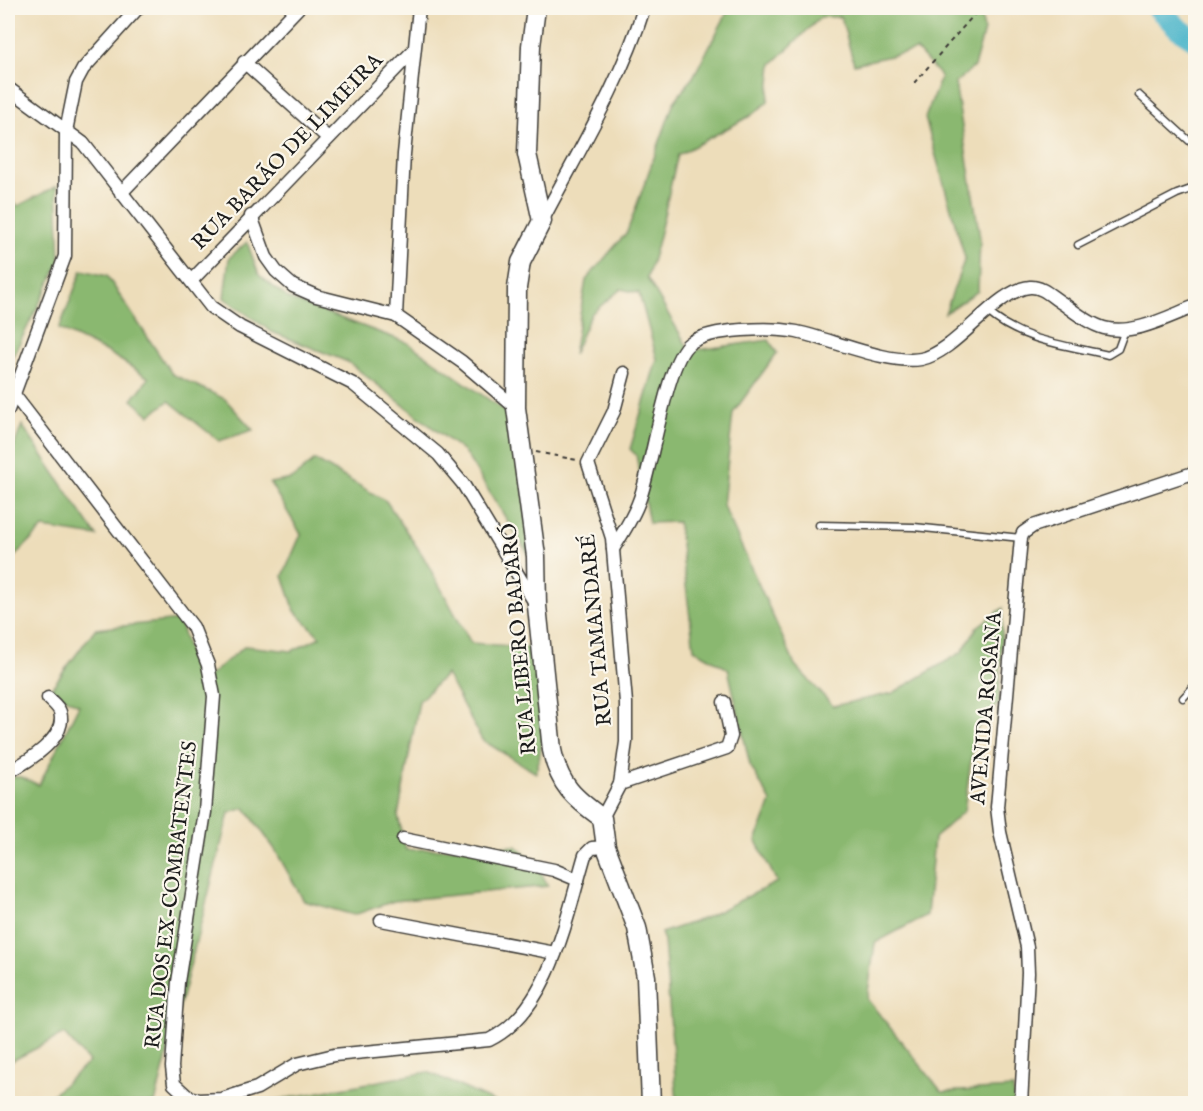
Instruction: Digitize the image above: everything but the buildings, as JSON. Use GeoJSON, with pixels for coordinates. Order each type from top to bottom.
{"type":"FeatureCollection","features":[{"type":"Feature","properties":{"kind":"street"},"geometry":{"type":"LineString","coordinates":[[8,410],[11,391],[65,256],[66,130],[71,99],[83,69],[138,8]]}},
{"type":"Feature","properties":{"kind":"street"},"geometry":{"type":"LineString","coordinates":[[121,193],[298,8]]}},
{"type":"Feature","properties":{"kind":"street"},"geometry":{"type":"LineString","coordinates":[[396,316],[404,154],[419,8]]}},
{"type":"Feature","properties":{"kind":"street"},"geometry":{"type":"LineString","coordinates":[[536,8],[531,46],[527,154],[542,221]]}},
{"type":"Feature","properties":{"kind":"street"},"geometry":{"type":"LineString","coordinates":[[542,221],[609,91],[637,30],[644,8]]}},
{"type":"Feature","properties":{"kind":"street","name":"RUA BARÃO DE LIMEIRA"},"geometry":{"type":"LineString","coordinates":[[190,281],[414,50]]}},
{"type":"Feature","properties":{"kind":"street"},"geometry":{"type":"LineString","coordinates":[[244,62],[328,138]]}},
{"type":"Feature","properties":{"kind":"street"},"geometry":{"type":"LineString","coordinates":[[8,88],[66,130],[89,150],[211,307],[240,327],[353,384],[438,454],[463,484],[537,606]]}},
{"type":"Feature","properties":{"kind":"street"},"geometry":{"type":"LineString","coordinates":[[251,216],[266,257],[276,271],[293,286],[316,296],[396,316],[462,363],[516,408]]}},
{"type":"Feature","properties":{"kind":"street","name":"RUA LIBERO BADARÓ"},"geometry":{"type":"LineString","coordinates":[[542,221],[521,262],[517,288],[516,408],[524,450],[536,556],[537,606],[556,768],[572,796],[602,818]]}},
{"type":"Feature","properties":{"kind":"street"},"geometry":{"type":"LineString","coordinates":[[614,549],[639,501],[670,381],[678,358],[690,343],[750,329],[777,328],[888,357],[922,359],[940,349],[1020,290],[1031,287],[1041,289],[1089,322],[1105,329],[1125,329],[1150,324],[1196,306]]}},
{"type":"Feature","properties":{"kind":"street"},"geometry":{"type":"LineString","coordinates":[[588,462],[614,411],[624,373]]}},
{"type":"Feature","properties":{"kind":"street","name":"RUA DOS EX-COMBATENTES"},"geometry":{"type":"LineString","coordinates":[[11,391],[193,627],[208,665],[214,696],[205,812],[178,982],[172,1067],[174,1084],[187,1096],[199,1100],[222,1099],[257,1088],[297,1064],[334,1055],[489,1040],[508,1031],[539,991],[555,953],[585,855],[592,848],[606,847]]}},
{"type":"Feature","properties":{"kind":"street","name":"RUA TAMANDARÉ"},"geometry":{"type":"LineString","coordinates":[[588,462],[614,549],[626,703],[626,742],[620,784],[602,818]]}},
{"type":"Feature","properties":{"kind":"street"},"geometry":{"type":"LineString","coordinates":[[1021,538],[1023,533],[1033,526],[1196,472]]}},
{"type":"Feature","properties":{"kind":"street","name":"AVENIDA ROSANA"},"geometry":{"type":"LineString","coordinates":[[1021,538],[998,807],[1000,832],[1027,947],[1028,973],[1021,1104]]}},
{"type":"Feature","properties":{"kind":"street"},"geometry":{"type":"LineString","coordinates":[[8,772],[24,763],[58,732],[62,720],[60,709],[48,698]]}},
{"type":"Feature","properties":{"kind":"street"},"geometry":{"type":"LineString","coordinates":[[620,784],[727,748],[730,736],[724,702]]}},
{"type":"Feature","properties":{"kind":"street"},"geometry":{"type":"LineString","coordinates":[[602,818],[606,847],[636,928],[646,977],[651,1104]]}},
{"type":"Feature","properties":{"kind":"street"},"geometry":{"type":"LineString","coordinates":[[404,839],[554,870],[578,880]]}},
{"type":"Feature","properties":{"kind":"street"},"geometry":{"type":"LineString","coordinates":[[381,920],[555,953]]}},
{"type":"Feature","properties":{"kind":"lane"},"geometry":{"type":"LineString","coordinates":[[1139,95],[1196,147]]}},
{"type":"Feature","properties":{"kind":"lane"},"geometry":{"type":"LineString","coordinates":[[1078,245],[1177,194],[1191,189],[1196,190]]}},
{"type":"Feature","properties":{"kind":"lane"},"geometry":{"type":"LineString","coordinates":[[988,312],[1009,329],[1108,355],[1118,349],[1125,329]]}},
{"type":"Feature","properties":{"kind":"lane"},"geometry":{"type":"LineString","coordinates":[[819,525],[914,527],[1021,538]]}},
{"type":"Feature","properties":{"kind":"lane"},"geometry":{"type":"LineString","coordinates":[[1183,698],[1196,684]]}},
{"type":"Feature","properties":{"kind":"path"},"geometry":{"type":"LineString","coordinates":[[914,82],[980,8]]}},
{"type":"Feature","properties":{"kind":"path"},"geometry":{"type":"LineString","coordinates":[[524,450],[588,462]]}},
{"type":"Feature","properties":{"kind":"green space"},"geometry":{"type":"Polygon","coordinates":[[[727,8],[980,8],[984,30],[974,67],[955,83],[980,238],[978,291],[945,313],[965,258],[925,118],[941,77],[917,50],[854,64],[841,17],[821,17],[772,64],[768,102],[750,116],[678,155],[647,278],[690,351],[769,340],[777,353],[733,413],[723,505],[795,665],[833,706],[893,693],[962,652],[977,627],[1003,608],[999,703],[975,731],[964,811],[934,838],[927,915],[875,943],[867,999],[942,1092],[1013,1088],[1014,1103],[677,1103],[664,941],[661,933],[705,918],[777,882],[756,841],[771,802],[750,765],[728,669],[694,649],[678,522],[649,523],[636,455],[630,449],[657,359],[639,293],[621,289],[591,314],[573,355],[586,280],[627,232],[674,102],[693,77],[726,15],[727,8]]]}},
{"type":"Feature","properties":{"kind":"green space"},"geometry":{"type":"Polygon","coordinates":[[[57,186],[60,262],[13,356],[8,350],[8,199],[18,206],[57,186]]]}},
{"type":"Feature","properties":{"kind":"green space"},"geometry":{"type":"Polygon","coordinates":[[[247,242],[259,275],[289,299],[408,343],[515,418],[532,560],[465,453],[348,362],[272,332],[224,298],[229,258],[247,242]]]}},
{"type":"Feature","properties":{"kind":"green space"},"geometry":{"type":"Polygon","coordinates":[[[82,270],[107,276],[172,374],[225,399],[253,430],[219,441],[169,401],[150,415],[132,400],[149,378],[109,353],[59,329],[82,270]]]}},
{"type":"Feature","properties":{"kind":"green space"},"geometry":{"type":"Polygon","coordinates":[[[22,425],[97,536],[43,528],[8,563],[8,462],[22,425]]]}},
{"type":"Feature","properties":{"kind":"green space"},"geometry":{"type":"Polygon","coordinates":[[[315,460],[386,501],[423,556],[471,643],[537,648],[544,734],[536,773],[482,740],[446,674],[419,701],[398,816],[406,850],[516,846],[538,866],[548,886],[394,901],[354,915],[304,901],[274,848],[245,808],[229,813],[155,1103],[43,1103],[89,1062],[64,1034],[8,1063],[8,777],[21,777],[39,785],[79,705],[50,690],[95,629],[179,620],[199,684],[245,646],[292,651],[320,637],[295,611],[283,576],[301,534],[270,483],[292,479],[315,460]]]}},
{"type":"Feature","properties":{"kind":"green space"},"geometry":{"type":"Polygon","coordinates":[[[428,1072],[497,1103],[260,1103],[428,1072]]]}},
{"type":"Feature","properties":{"kind":"waterway"},"geometry":{"type":"LineString","coordinates":[[1158,8],[1179,29],[1196,40]]}}]}
